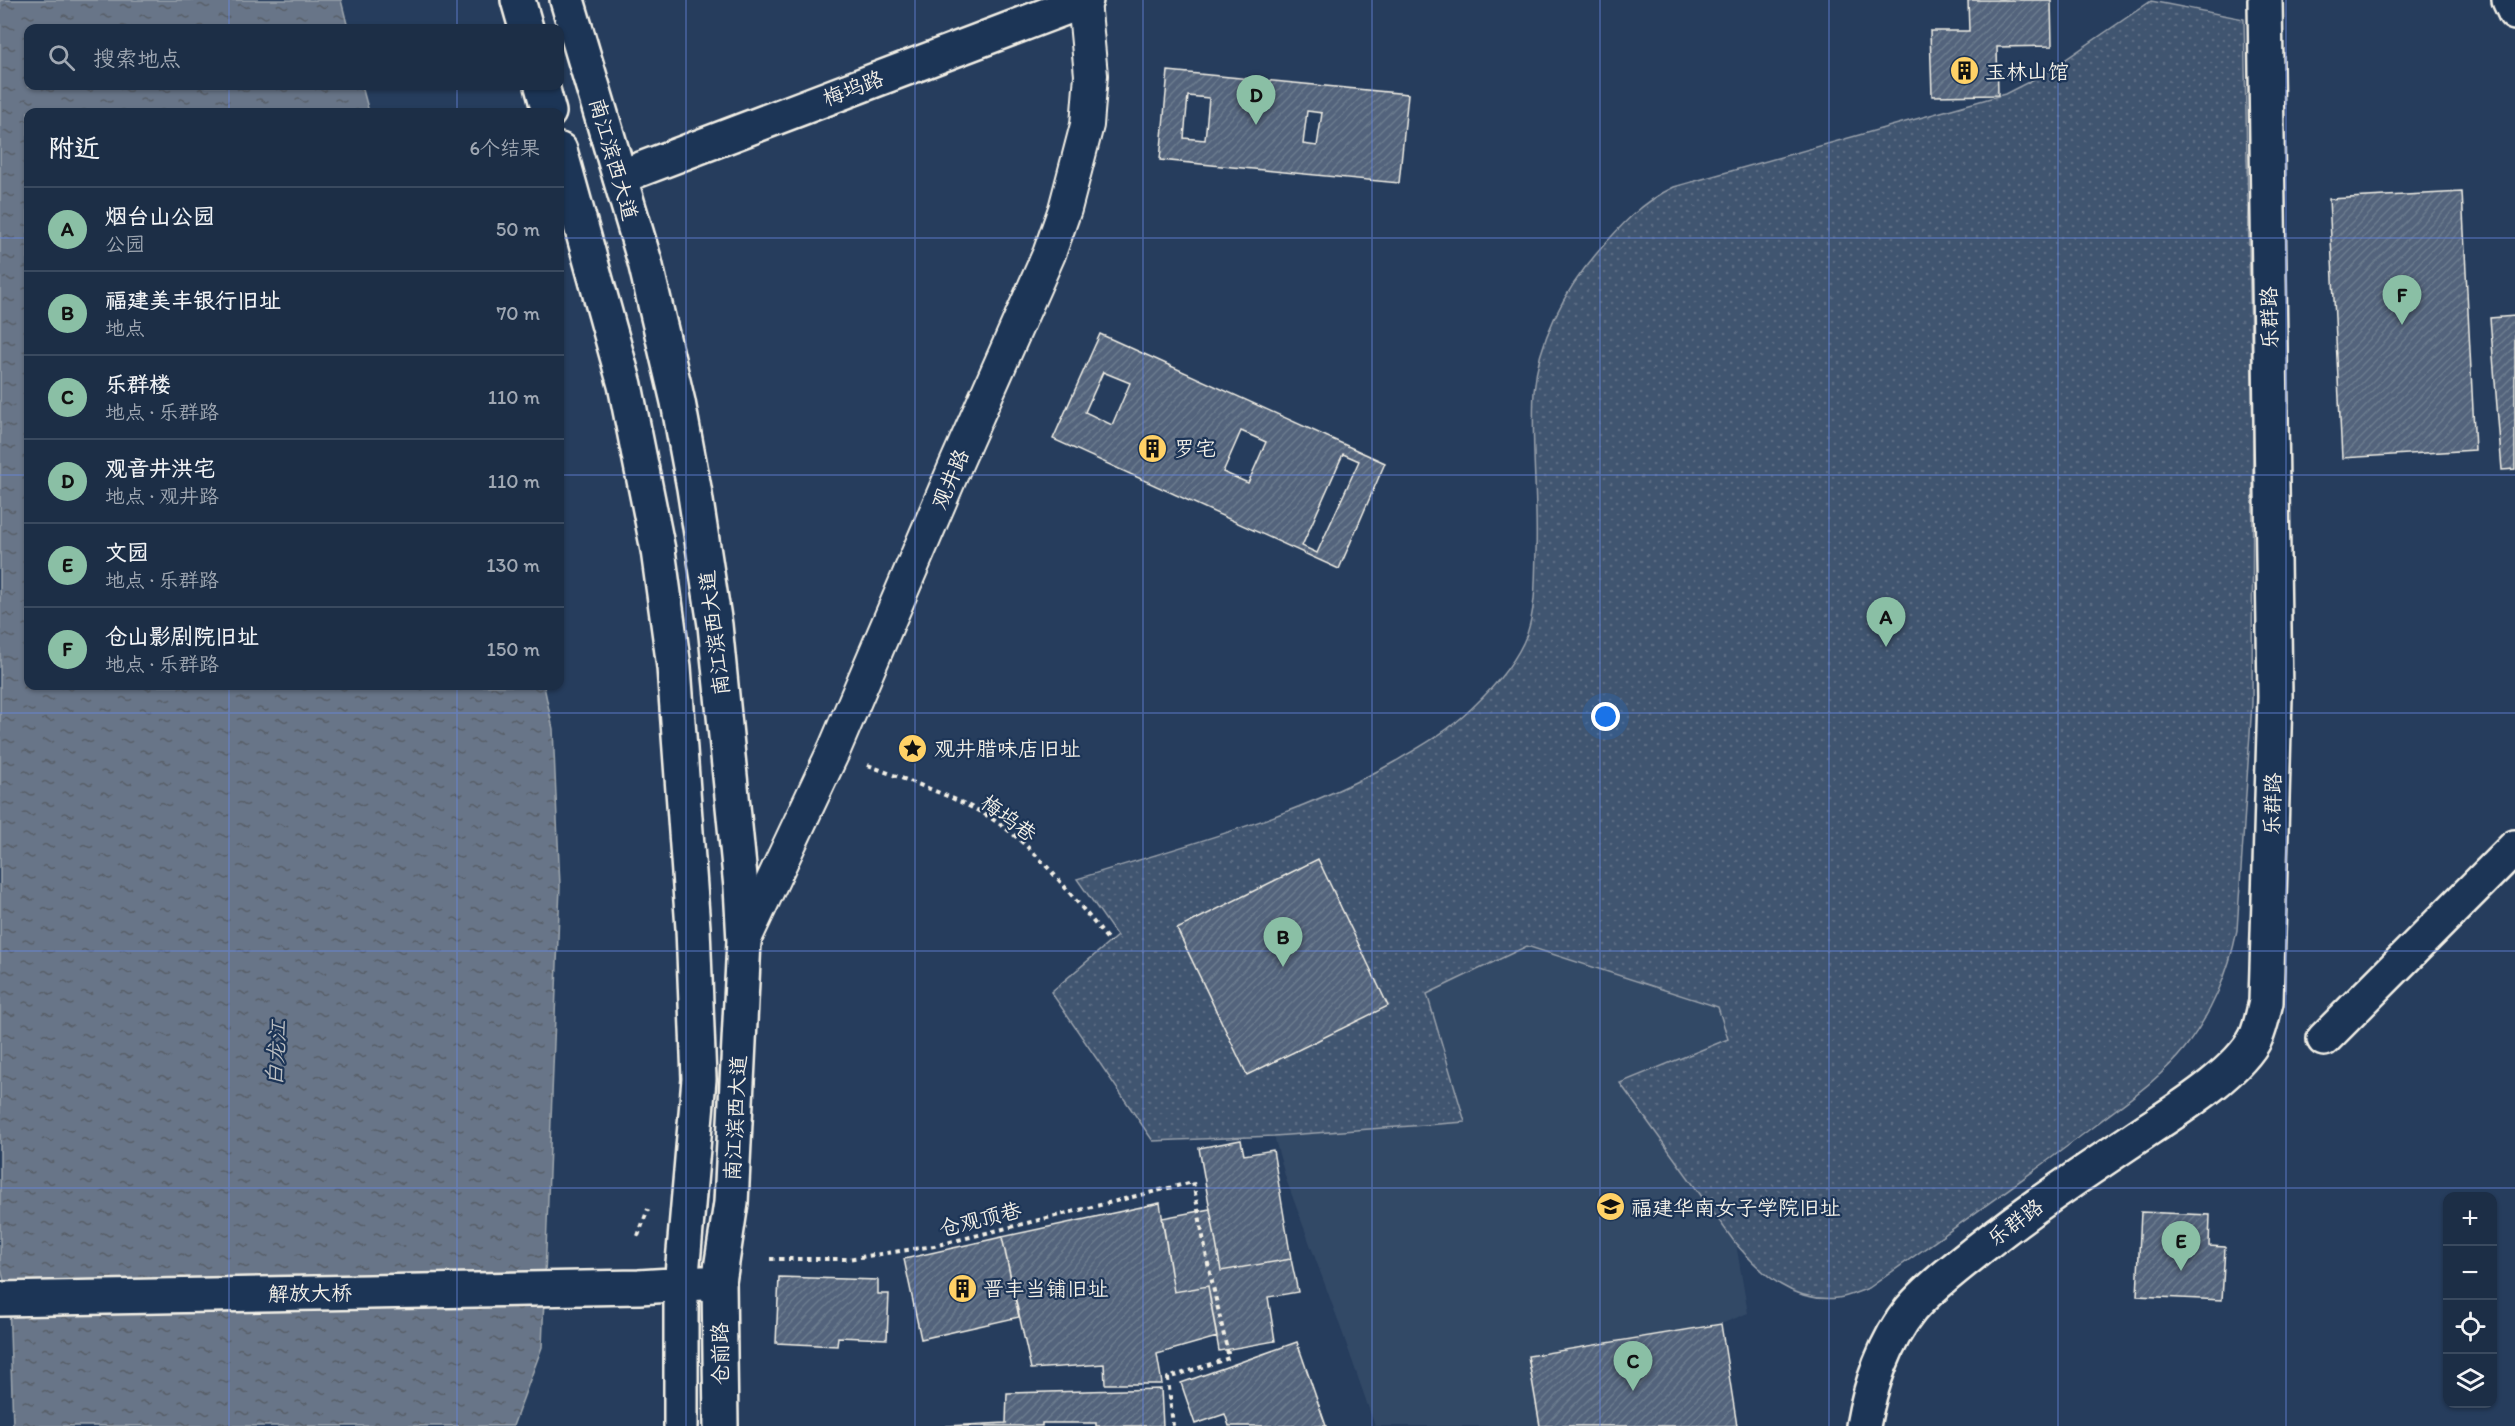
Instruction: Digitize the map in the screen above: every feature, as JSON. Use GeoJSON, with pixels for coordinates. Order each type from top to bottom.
{"type":"FeatureCollection","features":[{"type":"Feature","properties":{"kind":"main road"},"geometry":{"type":"LineString","coordinates":[[518,0],[525,24]]}},
{"type":"Feature","properties":{"kind":"main road","name":"南江滨西大道"},"geometry":{"type":"LineString","coordinates":[[567,0],[645,262],[676,391],[696,499],[715,625],[741,887],[744,941],[730,1203],[719,1282]]}},
{"type":"Feature","properties":{"kind":"main road","name":"梅坞路"},"geometry":{"type":"LineString","coordinates":[[620,177],[1085,0]]}},
{"type":"Feature","properties":{"kind":"main road","name":"乐群路"},"geometry":{"type":"LineString","coordinates":[[1863,1426],[1867,1403],[1889,1347],[1911,1310],[1929,1291],[2002,1231],[2065,1184],[2188,1102],[2227,1072],[2256,1038],[2261,1022],[2266,1002],[2275,696],[2265,0]]}},
{"type":"Feature","properties":{"kind":"main road"},"geometry":{"type":"LineString","coordinates":[[2509,0],[2515,13]]}},
{"type":"Feature","properties":{"kind":"main road"},"geometry":{"type":"LineString","coordinates":[[543,90],[548,108]]}},
{"type":"Feature","properties":{"kind":"main road","name":"南江滨西大道"},"geometry":{"type":"LineString","coordinates":[[564,164],[625,385],[658,550],[674,667],[681,735],[693,928],[699,1079],[681,1286]]}},
{"type":"Feature","properties":{"kind":"main road"},"geometry":{"type":"LineString","coordinates":[[2324,1039],[2515,847]]}},
{"type":"Feature","properties":{"kind":"main road","name":"解放大桥"},"geometry":{"type":"LineString","coordinates":[[4,1299],[681,1286],[719,1282]]}},
{"type":"Feature","properties":{"kind":"main road","name":"仓前路"},"geometry":{"type":"LineString","coordinates":[[719,1282],[721,1426]]}},
{"type":"Feature","properties":{"kind":"main road","name":"仓前路"},"geometry":{"type":"LineString","coordinates":[[681,1286],[681,1426]]}},
{"type":"Feature","properties":{"kind":"street","name":"观井路"},"geometry":{"type":"LineString","coordinates":[[744,941],[834,750],[956,464],[1049,254],[1065,209],[1087,125],[1092,75],[1085,0]]}},
{"type":"Feature","properties":{"kind":"path","name":"梅坞巷"},"geometry":{"type":"LineString","coordinates":[[859,762],[957,801],[987,816],[1006,830],[1056,877],[1110,942]]}},
{"type":"Feature","properties":{"kind":"path","name":"仓观顶巷"},"geometry":{"type":"LineString","coordinates":[[770,1259],[847,1259],[934,1246],[1193,1182],[1229,1358],[1168,1378],[1173,1426]]}},
{"type":"Feature","properties":{"kind":"shaded area"},"geometry":{"type":"Polygon","coordinates":[[[2151,1],[2244,19],[2253,433],[2252,703],[2237,930],[2234,946],[2211,1007],[2184,1049],[2153,1081],[2039,1167],[1869,1288],[1838,1298],[1807,1296],[1793,1291],[1768,1276],[1757,1266],[1736,1244],[1620,1083],[1728,1039],[1718,1007],[1527,946],[1427,994],[1465,1122],[1274,1136],[1153,1141],[1051,992],[1117,936],[1077,879],[1240,828],[1358,781],[1406,755],[1445,730],[1463,716],[1496,683],[1523,644],[1534,603],[1536,532],[1533,412],[1541,354],[1564,300],[1585,268],[1606,243],[1642,207],[1674,187],[2005,94],[2044,74],[2151,1]]]}},
{"type":"Feature","properties":{"kind":"shaded area"},"geometry":{"type":"Polygon","coordinates":[[[1527,946],[1719,1007],[1728,1038],[1620,1083],[1736,1244],[1748,1313],[1721,1324],[1529,1356],[1540,1426],[1375,1426],[1286,1179],[1274,1136],[1465,1122],[1427,994],[1527,946]]]}},
{"type":"Feature","properties":{"kind":"water","name":"白龙江"},"geometry":{"type":"Polygon","coordinates":[[[0,0],[341,0],[347,24],[24,24],[24,90],[363,90],[368,108],[24,108],[24,690],[545,690],[553,729],[560,886],[542,1347],[513,1426],[13,1426],[9,1300],[0,1265],[0,0]]]}},
{"type":"Feature","properties":{"kind":"building","name":"玉林山馆"},"geometry":{"type":"Polygon","coordinates":[[[1968,0],[2051,0],[2052,46],[1997,47],[1998,95],[1932,96],[1930,31],[1969,31],[1968,0]]]}},
{"type":"Feature","properties":{"kind":"building"},"geometry":{"type":"Polygon","coordinates":[[[1168,71],[1408,94],[1399,183],[1160,160],[1168,71]],[[1188,96],[1184,138],[1205,140],[1209,98],[1188,96]],[[1307,111],[1303,144],[1317,146],[1322,113],[1307,111]]]}},
{"type":"Feature","properties":{"kind":"building"},"geometry":{"type":"Polygon","coordinates":[[[2462,192],[2475,450],[2342,458],[2329,199],[2462,192]]]}},
{"type":"Feature","properties":{"kind":"building"},"geometry":{"type":"Polygon","coordinates":[[[2515,316],[2515,469],[2502,470],[2490,318],[2515,316]]]}},
{"type":"Feature","properties":{"kind":"building","name":"罗宅"},"geometry":{"type":"Polygon","coordinates":[[[1100,334],[1385,463],[1339,569],[1053,439],[1100,334]],[[1103,372],[1085,412],[1112,425],[1130,383],[1103,372]],[[1241,431],[1223,472],[1248,483],[1266,442],[1241,431]],[[1343,454],[1302,546],[1317,553],[1359,461],[1343,454]]]}},
{"type":"Feature","properties":{"kind":"building"},"geometry":{"type":"Polygon","coordinates":[[[1318,859],[1388,1006],[1247,1075],[1177,929],[1318,859]]]}},
{"type":"Feature","properties":{"kind":"building"},"geometry":{"type":"Polygon","coordinates":[[[1241,1140],[1244,1155],[1273,1150],[1291,1259],[1221,1271],[1199,1148],[1241,1140]]]}},
{"type":"Feature","properties":{"kind":"building"},"geometry":{"type":"Polygon","coordinates":[[[1160,1203],[1174,1292],[1208,1286],[1217,1337],[1157,1354],[1162,1384],[1105,1384],[1104,1364],[1031,1369],[1002,1237],[1160,1203]]]}},
{"type":"Feature","properties":{"kind":"building"},"geometry":{"type":"Polygon","coordinates":[[[1210,1209],[1221,1271],[1291,1259],[1298,1292],[1268,1297],[1275,1341],[1219,1351],[1208,1286],[1174,1292],[1162,1218],[1210,1209]]]}},
{"type":"Feature","properties":{"kind":"building"},"geometry":{"type":"Polygon","coordinates":[[[2141,1212],[2210,1215],[2209,1246],[2225,1247],[2222,1300],[2137,1296],[2141,1212]]]}},
{"type":"Feature","properties":{"kind":"building","name":"晋丰当铺旧址"},"geometry":{"type":"Polygon","coordinates":[[[1002,1237],[1019,1317],[921,1339],[904,1259],[1002,1237]]]}},
{"type":"Feature","properties":{"kind":"building"},"geometry":{"type":"Polygon","coordinates":[[[779,1277],[878,1280],[878,1294],[889,1294],[887,1339],[838,1337],[837,1346],[776,1343],[779,1277]]]}},
{"type":"Feature","properties":{"kind":"building"},"geometry":{"type":"Polygon","coordinates":[[[1721,1324],[1737,1426],[1540,1426],[1528,1356],[1721,1324]]]}},
{"type":"Feature","properties":{"kind":"building"},"geometry":{"type":"Polygon","coordinates":[[[1297,1342],[1326,1426],[1229,1426],[1225,1414],[1195,1424],[1181,1383],[1297,1342]]]}},
{"type":"Feature","properties":{"kind":"building"},"geometry":{"type":"Polygon","coordinates":[[[1161,1389],[1163,1426],[1042,1423],[1042,1426],[946,1426],[1006,1423],[1007,1393],[1161,1389]]]}},
{"type":"Feature","properties":{"kind":"place","name":"玉林山馆"},"geometry":{"type":"Point","coordinates":[1964,71]}},
{"type":"Feature","properties":{"kind":"place","name":"观音井洪宅"},"geometry":{"type":"Point","coordinates":[1256,125]}},
{"type":"Feature","properties":{"kind":"place","name":"仓山影剧院旧址"},"geometry":{"type":"Point","coordinates":[2402,325]}},
{"type":"Feature","properties":{"kind":"place","name":"罗宅"},"geometry":{"type":"Point","coordinates":[1153,448]}},
{"type":"Feature","properties":{"kind":"place","name":"烟台山公园"},"geometry":{"type":"Point","coordinates":[1886,647]}},
{"type":"Feature","properties":{"kind":"place","name":"观井腊味店旧址"},"geometry":{"type":"Point","coordinates":[913,748]}},
{"type":"Feature","properties":{"kind":"place","name":"福建美丰银行旧址"},"geometry":{"type":"Point","coordinates":[1283,967]}},
{"type":"Feature","properties":{"kind":"place","name":"福建华南女子学院旧址"},"geometry":{"type":"Point","coordinates":[1610,1207]}},
{"type":"Feature","properties":{"kind":"place","name":"文园"},"geometry":{"type":"Point","coordinates":[2181,1271]}},
{"type":"Feature","properties":{"kind":"place","name":"晋丰当铺旧址"},"geometry":{"type":"Point","coordinates":[962,1288]}},
{"type":"Feature","properties":{"kind":"place","name":"乐群楼"},"geometry":{"type":"Point","coordinates":[1633,1391]}}]}
